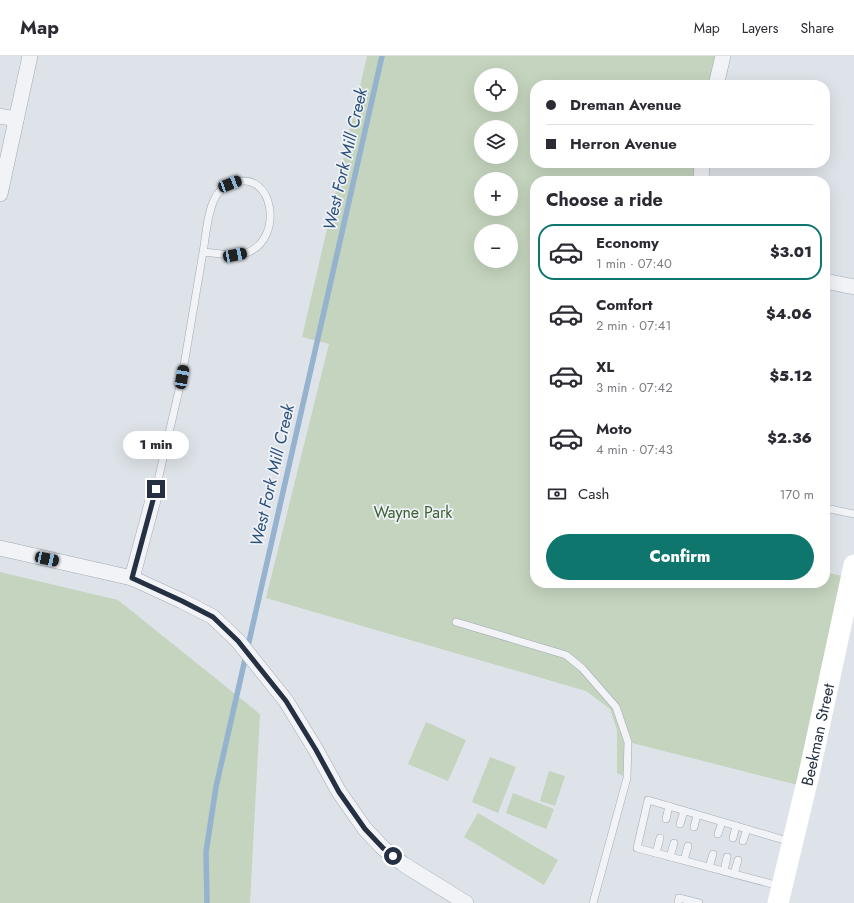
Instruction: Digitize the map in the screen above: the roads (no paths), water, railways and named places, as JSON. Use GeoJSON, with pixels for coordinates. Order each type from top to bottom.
{"type":"FeatureCollection","features":[{"type":"Feature","properties":{"kind":"main road","name":"Beekman Street"},"geometry":{"type":"LineString","coordinates":[[780,895],[854,565]]}},
{"type":"Feature","properties":{"kind":"street"},"geometry":{"type":"LineString","coordinates":[[0,194],[30,56]]}},
{"type":"Feature","properties":{"kind":"street"},"geometry":{"type":"LineString","coordinates":[[717,80],[723,56]]}},
{"type":"Feature","properties":{"kind":"street"},"geometry":{"type":"LineString","coordinates":[[0,116],[16,119]]}},
{"type":"Feature","properties":{"kind":"street"},"geometry":{"type":"LineString","coordinates":[[830,282],[854,288]]}},
{"type":"Feature","properties":{"kind":"street"},"geometry":{"type":"LineString","coordinates":[[132,578],[156,489]]}},
{"type":"Feature","properties":{"kind":"street"},"geometry":{"type":"LineString","coordinates":[[0,548],[132,578],[213,617],[238,641],[286,701],[316,750],[339,792],[365,829],[383,848],[403,864],[466,903]]}},
{"type":"Feature","properties":{"kind":"lane"},"geometry":{"type":"LineString","coordinates":[[156,489],[182,377],[203,252],[215,197],[223,189],[239,181],[256,185],[263,191],[267,197],[270,213],[269,224],[263,242],[256,248],[245,253],[235,255],[203,252]]}},
{"type":"Feature","properties":{"kind":"lane"},"geometry":{"type":"LineString","coordinates":[[830,509],[854,514]]}},
{"type":"Feature","properties":{"kind":"lane"},"geometry":{"type":"LineString","coordinates":[[456,622],[566,655],[582,668],[616,707],[628,742],[627,778],[593,903]]}},
{"type":"Feature","properties":{"kind":"lane"},"geometry":{"type":"LineString","coordinates":[[780,895],[734,874],[636,848],[648,800],[793,842]]}},
{"type":"Feature","properties":{"kind":"lane"},"geometry":{"type":"LineString","coordinates":[[666,819],[670,806]]}},
{"type":"Feature","properties":{"kind":"lane"},"geometry":{"type":"LineString","coordinates":[[680,824],[684,811]]}},
{"type":"Feature","properties":{"kind":"lane"},"geometry":{"type":"LineString","coordinates":[[694,827],[697,815]]}},
{"type":"Feature","properties":{"kind":"lane"},"geometry":{"type":"LineString","coordinates":[[718,834],[722,822]]}},
{"type":"Feature","properties":{"kind":"lane"},"geometry":{"type":"LineString","coordinates":[[733,838],[736,826]]}},
{"type":"Feature","properties":{"kind":"lane"},"geometry":{"type":"LineString","coordinates":[[743,841],[747,829]]}},
{"type":"Feature","properties":{"kind":"lane"},"geometry":{"type":"LineString","coordinates":[[656,853],[660,838]]}},
{"type":"Feature","properties":{"kind":"lane"},"geometry":{"type":"LineString","coordinates":[[670,857],[674,843]]}},
{"type":"Feature","properties":{"kind":"lane"},"geometry":{"type":"LineString","coordinates":[[684,860],[688,846]]}},
{"type":"Feature","properties":{"kind":"lane"},"geometry":{"type":"LineString","coordinates":[[709,867],[713,854]]}},
{"type":"Feature","properties":{"kind":"lane"},"geometry":{"type":"LineString","coordinates":[[724,871],[727,857]]}},
{"type":"Feature","properties":{"kind":"lane"},"geometry":{"type":"LineString","coordinates":[[734,874],[738,860]]}},
{"type":"Feature","properties":{"kind":"lane"},"geometry":{"type":"LineString","coordinates":[[678,903],[679,898],[697,903]]}},
{"type":"Feature","properties":{"kind":"waterway","name":"West Fork Mill Creek"},"geometry":{"type":"LineString","coordinates":[[207,903],[206,852],[216,787],[382,56]]}},
{"type":"Feature","properties":{"kind":"park label","name":"Wayne Park"},"geometry":{"type":"Point","coordinates":[413,512]}}]}
